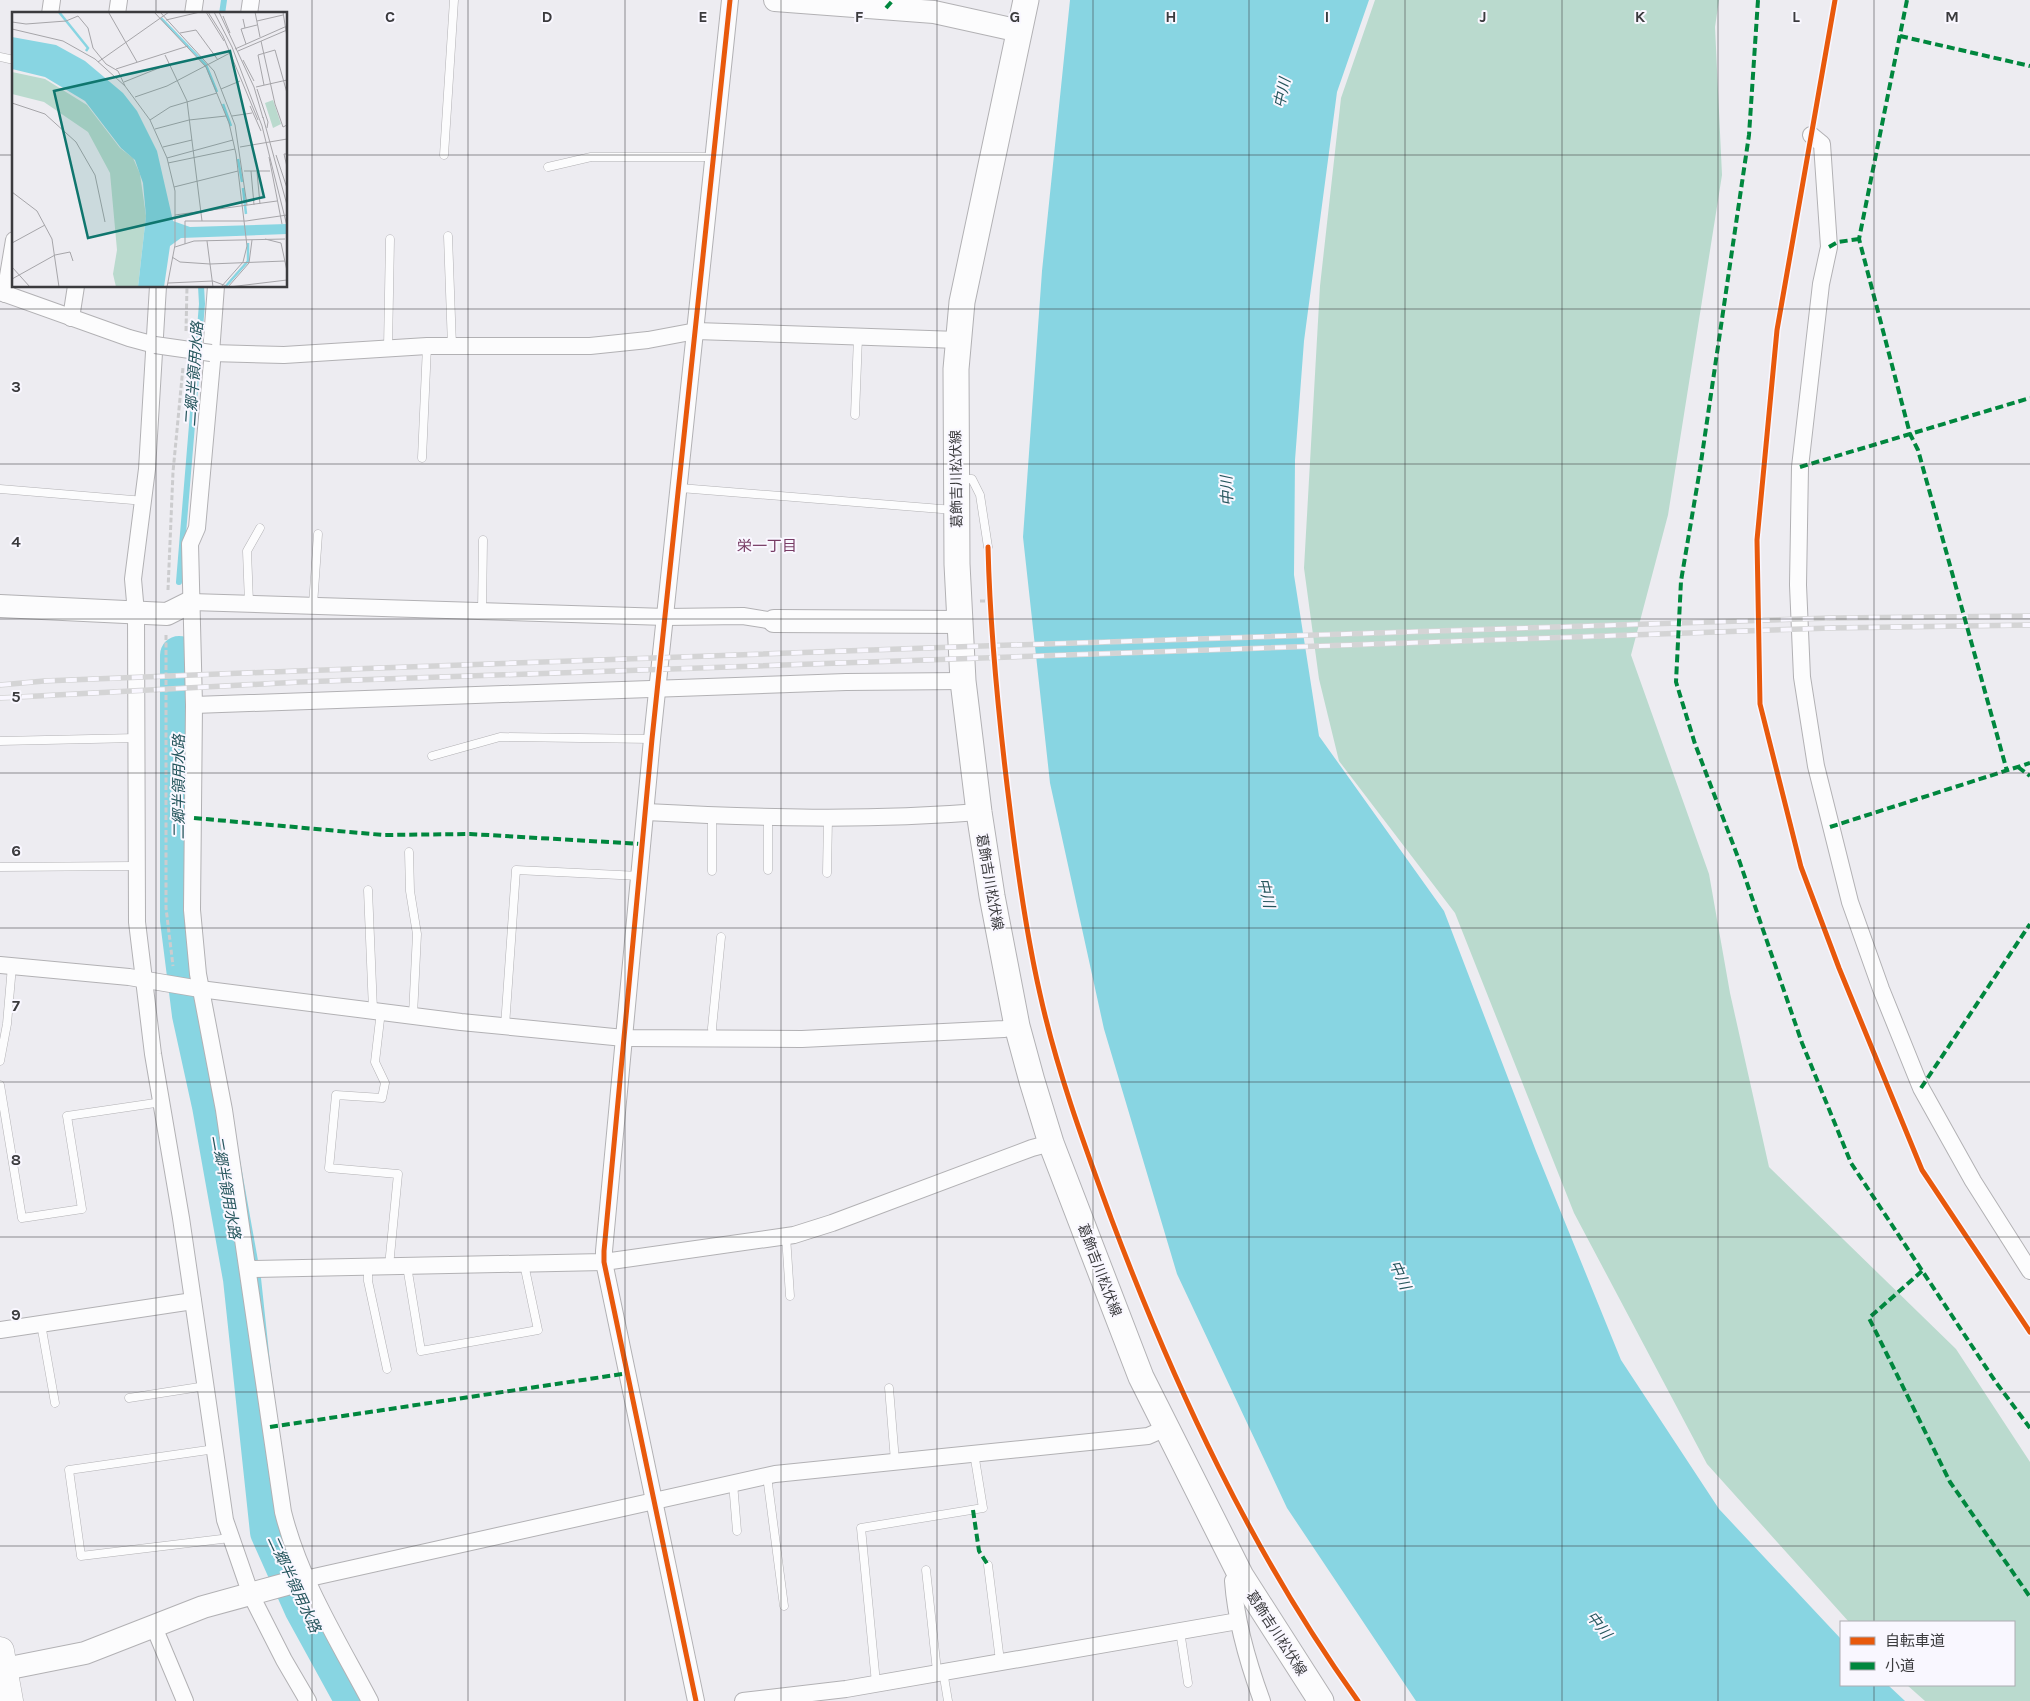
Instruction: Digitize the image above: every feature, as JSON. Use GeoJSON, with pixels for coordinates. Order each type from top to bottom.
{"type":"FeatureCollection","features":[{"type":"Feature","properties":{"kind":"highway"},"geometry":{"type":"LineString","coordinates":[[1,1666],[9,1701]]}},
{"type":"Feature","properties":{"kind":"main road","name":"葛飾吉川松伏線"},"geometry":{"type":"LineString","coordinates":[[1026,0],[962,302],[958,340],[956,510],[963,681],[979,812],[992,896],[1017,1026],[1051,1143],[1141,1377],[1241,1576],[1321,1701]]}},
{"type":"Feature","properties":{"kind":"street"},"geometry":{"type":"LineString","coordinates":[[696,1701],[604,1262],[652,739],[715,157],[730,0]]}},
{"type":"Feature","properties":{"kind":"street"},"geometry":{"type":"LineString","coordinates":[[775,0],[934,12],[1020,31]]}},
{"type":"Feature","properties":{"kind":"street"},"geometry":{"type":"LineString","coordinates":[[1811,134],[1822,144],[1829,247],[1820,284],[1800,468],[1798,585],[1802,677],[1816,766],[1850,902],[1881,989],[1921,1088],[1973,1181],[2030,1271]]}},
{"type":"Feature","properties":{"kind":"street"},"geometry":{"type":"LineString","coordinates":[[12,249],[2,293],[155,345],[211,352],[284,355],[427,346],[590,346],[648,340],[696,331],[958,340]]}},
{"type":"Feature","properties":{"kind":"street"},"geometry":{"type":"LineString","coordinates":[[71,318],[76,288]]}},
{"type":"Feature","properties":{"kind":"street"},"geometry":{"type":"LineString","coordinates":[[158,288],[153,404],[144,500],[133,579],[136,614],[136,922],[142,980],[163,1101],[224,1520],[251,1595],[284,1660],[308,1701]]}},
{"type":"Feature","properties":{"kind":"street"},"geometry":{"type":"LineString","coordinates":[[216,288],[211,352],[212,362],[197,528],[190,544],[194,705],[192,910],[200,989],[224,1110],[249,1269],[282,1503],[291,1541],[305,1579],[370,1701]]}},
{"type":"Feature","properties":{"kind":"street"},"geometry":{"type":"LineString","coordinates":[[0,606],[167,614],[190,602],[666,617],[742,616],[774,621],[960,622]]}},
{"type":"Feature","properties":{"kind":"street"},"geometry":{"type":"LineString","coordinates":[[194,705],[846,682],[963,681]]}},
{"type":"Feature","properties":{"kind":"street"},"geometry":{"type":"LineString","coordinates":[[646,812],[828,818],[979,812]]}},
{"type":"Feature","properties":{"kind":"street"},"geometry":{"type":"LineString","coordinates":[[6,966],[142,980],[413,1016],[624,1038],[713,1040],[874,1037],[1004,1029],[1017,1026]]}},
{"type":"Feature","properties":{"kind":"street"},"geometry":{"type":"LineString","coordinates":[[249,1269],[604,1262],[786,1236],[832,1223],[1032,1148],[1051,1143]]}},
{"type":"Feature","properties":{"kind":"street"},"geometry":{"type":"LineString","coordinates":[[0,1330],[193,1301]]}},
{"type":"Feature","properties":{"kind":"street"},"geometry":{"type":"LineString","coordinates":[[1,1666],[85,1653],[203,1607],[305,1579],[767,1476],[895,1461],[1148,1436],[1166,1428]]}},
{"type":"Feature","properties":{"kind":"street"},"geometry":{"type":"LineString","coordinates":[[1241,1576],[1233,1582],[1238,1621],[1262,1701]]}},
{"type":"Feature","properties":{"kind":"street"},"geometry":{"type":"LineString","coordinates":[[752,1700],[876,1683],[1238,1621]]}},
{"type":"Feature","properties":{"kind":"street"},"geometry":{"type":"LineString","coordinates":[[154,1626],[185,1701]]}},
{"type":"Feature","properties":{"kind":"lane"},"geometry":{"type":"LineString","coordinates":[[444,155],[454,0]]}},
{"type":"Feature","properties":{"kind":"lane"},"geometry":{"type":"LineString","coordinates":[[548,166],[591,157],[715,157]]}},
{"type":"Feature","properties":{"kind":"lane"},"geometry":{"type":"LineString","coordinates":[[448,236],[452,346]]}},
{"type":"Feature","properties":{"kind":"lane"},"geometry":{"type":"LineString","coordinates":[[388,348],[390,239]]}},
{"type":"Feature","properties":{"kind":"lane"},"geometry":{"type":"LineString","coordinates":[[855,415],[858,337]]}},
{"type":"Feature","properties":{"kind":"lane"},"geometry":{"type":"LineString","coordinates":[[422,458],[427,346]]}},
{"type":"Feature","properties":{"kind":"lane"},"geometry":{"type":"LineString","coordinates":[[956,479],[972,478],[980,496],[988,547]]}},
{"type":"Feature","properties":{"kind":"lane"},"geometry":{"type":"LineString","coordinates":[[680,488],[956,510]]}},
{"type":"Feature","properties":{"kind":"lane"},"geometry":{"type":"LineString","coordinates":[[0,489],[144,500]]}},
{"type":"Feature","properties":{"kind":"lane"},"geometry":{"type":"LineString","coordinates":[[249,603],[248,551],[260,528]]}},
{"type":"Feature","properties":{"kind":"lane"},"geometry":{"type":"LineString","coordinates":[[313,605],[318,534]]}},
{"type":"Feature","properties":{"kind":"lane"},"geometry":{"type":"LineString","coordinates":[[482,611],[483,540]]}},
{"type":"Feature","properties":{"kind":"lane"},"geometry":{"type":"LineString","coordinates":[[432,756],[500,736],[652,739]]}},
{"type":"Feature","properties":{"kind":"lane"},"geometry":{"type":"LineString","coordinates":[[0,741],[137,738]]}},
{"type":"Feature","properties":{"kind":"lane"},"geometry":{"type":"LineString","coordinates":[[712,815],[712,871]]}},
{"type":"Feature","properties":{"kind":"lane"},"geometry":{"type":"LineString","coordinates":[[768,816],[768,870]]}},
{"type":"Feature","properties":{"kind":"lane"},"geometry":{"type":"LineString","coordinates":[[827,873],[828,818]]}},
{"type":"Feature","properties":{"kind":"lane"},"geometry":{"type":"LineString","coordinates":[[409,852],[410,891],[417,934],[413,1016]]}},
{"type":"Feature","properties":{"kind":"lane"},"geometry":{"type":"LineString","coordinates":[[0,867],[136,866]]}},
{"type":"Feature","properties":{"kind":"lane"},"geometry":{"type":"LineString","coordinates":[[505,1026],[516,870],[640,876]]}},
{"type":"Feature","properties":{"kind":"lane"},"geometry":{"type":"LineString","coordinates":[[368,890],[377,1011],[375,1062],[385,1083],[382,1098],[336,1095],[329,1168],[398,1174],[389,1266]]}},
{"type":"Feature","properties":{"kind":"lane"},"geometry":{"type":"LineString","coordinates":[[713,1040],[712,1028],[721,937]]}},
{"type":"Feature","properties":{"kind":"lane"},"geometry":{"type":"LineString","coordinates":[[0,1061],[7,1024],[6,966]]}},
{"type":"Feature","properties":{"kind":"lane"},"geometry":{"type":"LineString","coordinates":[[0,1085],[22,1218],[82,1209],[67,1116],[163,1101]]}},
{"type":"Feature","properties":{"kind":"lane"},"geometry":{"type":"LineString","coordinates":[[786,1236],[790,1296]]}},
{"type":"Feature","properties":{"kind":"lane"},"geometry":{"type":"LineString","coordinates":[[407,1266],[421,1351],[538,1330],[524,1264]]}},
{"type":"Feature","properties":{"kind":"lane"},"geometry":{"type":"LineString","coordinates":[[368,1267],[368,1281],[386,1369]]}},
{"type":"Feature","properties":{"kind":"lane"},"geometry":{"type":"LineString","coordinates":[[41,1324],[54,1403]]}},
{"type":"Feature","properties":{"kind":"lane"},"geometry":{"type":"LineString","coordinates":[[129,1398],[206,1386]]}},
{"type":"Feature","properties":{"kind":"lane"},"geometry":{"type":"LineString","coordinates":[[889,1388],[895,1461]]}},
{"type":"Feature","properties":{"kind":"lane"},"geometry":{"type":"LineString","coordinates":[[215,1449],[69,1470],[81,1556],[230,1538]]}},
{"type":"Feature","properties":{"kind":"lane"},"geometry":{"type":"LineString","coordinates":[[876,1683],[861,1528],[983,1508],[974,1453]]}},
{"type":"Feature","properties":{"kind":"lane"},"geometry":{"type":"LineString","coordinates":[[767,1476],[784,1606]]}},
{"type":"Feature","properties":{"kind":"lane"},"geometry":{"type":"LineString","coordinates":[[733,1483],[737,1531]]}},
{"type":"Feature","properties":{"kind":"lane"},"geometry":{"type":"LineString","coordinates":[[988,1565],[1000,1661]]}},
{"type":"Feature","properties":{"kind":"lane"},"geometry":{"type":"LineString","coordinates":[[926,1570],[940,1671],[948,1701]]}},
{"type":"Feature","properties":{"kind":"lane"},"geometry":{"type":"LineString","coordinates":[[1180,1631],[1188,1683]]}},
{"type":"Feature","properties":{"kind":"path"},"geometry":{"type":"LineString","coordinates":[[168,594],[173,472],[186,349],[188,288]]}},
{"type":"Feature","properties":{"kind":"path"},"geometry":{"type":"LineString","coordinates":[[989,592],[990,611]]}},
{"type":"Feature","properties":{"kind":"path"},"geometry":{"type":"LineString","coordinates":[[167,629],[166,908],[175,975]]}},
{"type":"Feature","properties":{"kind":"green space"},"geometry":{"type":"Polygon","coordinates":[[[1375,0],[1719,0],[1715,27],[1722,175],[1668,515],[1631,655],[1709,874],[1730,993],[1769,1167],[1956,1349],[2030,1462],[2030,1701],[1925,1701],[1908,1686],[2015,1686],[2015,1621],[1848,1621],[1707,1464],[1574,1213],[1455,913],[1339,761],[1319,679],[1304,568],[1320,286],[1341,98],[1375,0]]]}},
{"type":"Feature","properties":{"kind":"water","name":"中川"},"geometry":{"type":"Polygon","coordinates":[[[1070,0],[1369,0],[1337,92],[1304,341],[1295,460],[1294,575],[1319,736],[1444,911],[1536,1151],[1621,1360],[1719,1509],[1840,1638],[1840,1686],[1889,1686],[1905,1701],[1416,1701],[1287,1508],[1177,1274],[1104,1029],[1050,783],[1023,537],[1042,271],[1070,0]]]}},
{"type":"Feature","properties":{"kind":"waterway","name":"二郷半領用水路"},"geometry":{"type":"LineString","coordinates":[[222,12],[224,0]]}},
{"type":"Feature","properties":{"kind":"waterway","name":"二郷半領用水路"},"geometry":{"type":"LineString","coordinates":[[179,582],[202,304],[201,288]]}},
{"type":"Feature","properties":{"kind":"waterway","name":"二郷半領用水路"},"geometry":{"type":"LineString","coordinates":[[179,655],[179,920],[191,1015],[211,1106],[242,1279],[269,1532],[303,1608],[354,1701]]}},
{"type":"Feature","properties":{"kind":"railway"},"geometry":{"type":"LineString","coordinates":[[0,685],[44,681],[982,646],[1830,618],[2030,616]]}},
{"type":"Feature","properties":{"kind":"railway"},"geometry":{"type":"LineString","coordinates":[[0,698],[300,682],[1831,628],[2030,625]]}},
{"type":"Feature","properties":{"kind":"marked path"},"geometry":{"type":"LineString","coordinates":[[886,8],[893,0]]}},
{"type":"Feature","properties":{"kind":"marked path"},"geometry":{"type":"LineString","coordinates":[[1758,0],[1749,135],[1700,469],[1681,581],[1676,682],[1695,744],[1739,860],[1802,1043],[1851,1163],[1995,1381],[2030,1428]]}},
{"type":"Feature","properties":{"kind":"marked path"},"geometry":{"type":"LineString","coordinates":[[1907,0],[1859,239],[1910,434],[1918,450],[2007,771]]}},
{"type":"Feature","properties":{"kind":"marked path"},"geometry":{"type":"LineString","coordinates":[[1900,36],[2030,66]]}},
{"type":"Feature","properties":{"kind":"marked path"},"geometry":{"type":"LineString","coordinates":[[1829,247],[1838,242],[1859,239]]}},
{"type":"Feature","properties":{"kind":"marked path"},"geometry":{"type":"LineString","coordinates":[[1800,467],[2030,398]]}},
{"type":"Feature","properties":{"kind":"marked path"},"geometry":{"type":"LineString","coordinates":[[1830,827],[2030,763]]}},
{"type":"Feature","properties":{"kind":"marked path"},"geometry":{"type":"LineString","coordinates":[[2018,767],[2030,776]]}},
{"type":"Feature","properties":{"kind":"marked path"},"geometry":{"type":"LineString","coordinates":[[194,818],[383,835],[470,834],[642,844]]}},
{"type":"Feature","properties":{"kind":"marked path"},"geometry":{"type":"LineString","coordinates":[[1921,1088],[2030,924]]}},
{"type":"Feature","properties":{"kind":"marked path"},"geometry":{"type":"LineString","coordinates":[[1922,1271],[1869,1318],[1950,1482],[2030,1597]]}},
{"type":"Feature","properties":{"kind":"marked path"},"geometry":{"type":"LineString","coordinates":[[270,1427],[629,1373]]}},
{"type":"Feature","properties":{"kind":"marked path"},"geometry":{"type":"LineString","coordinates":[[973,1510],[979,1551],[988,1565]]}},
{"type":"Feature","properties":{"kind":"cycle path"},"geometry":{"type":"LineString","coordinates":[[696,1701],[604,1262],[604,1251],[652,739],[730,0]]}},
{"type":"Feature","properties":{"kind":"cycle path"},"geometry":{"type":"LineString","coordinates":[[1835,0],[1777,330],[1757,540],[1760,704],[1801,867],[1839,968],[1922,1170],[2030,1332]]}},
{"type":"Feature","properties":{"kind":"cycle path"},"geometry":{"type":"LineString","coordinates":[[988,547],[998,701],[1011,818],[1030,944],[1054,1051],[1111,1218],[1189,1407],[1250,1528],[1320,1645],[1358,1701]]}},
{"type":"Feature","properties":{"kind":"district","name":"栄一丁目"},"geometry":{"type":"Point","coordinates":[767,546]}}]}
